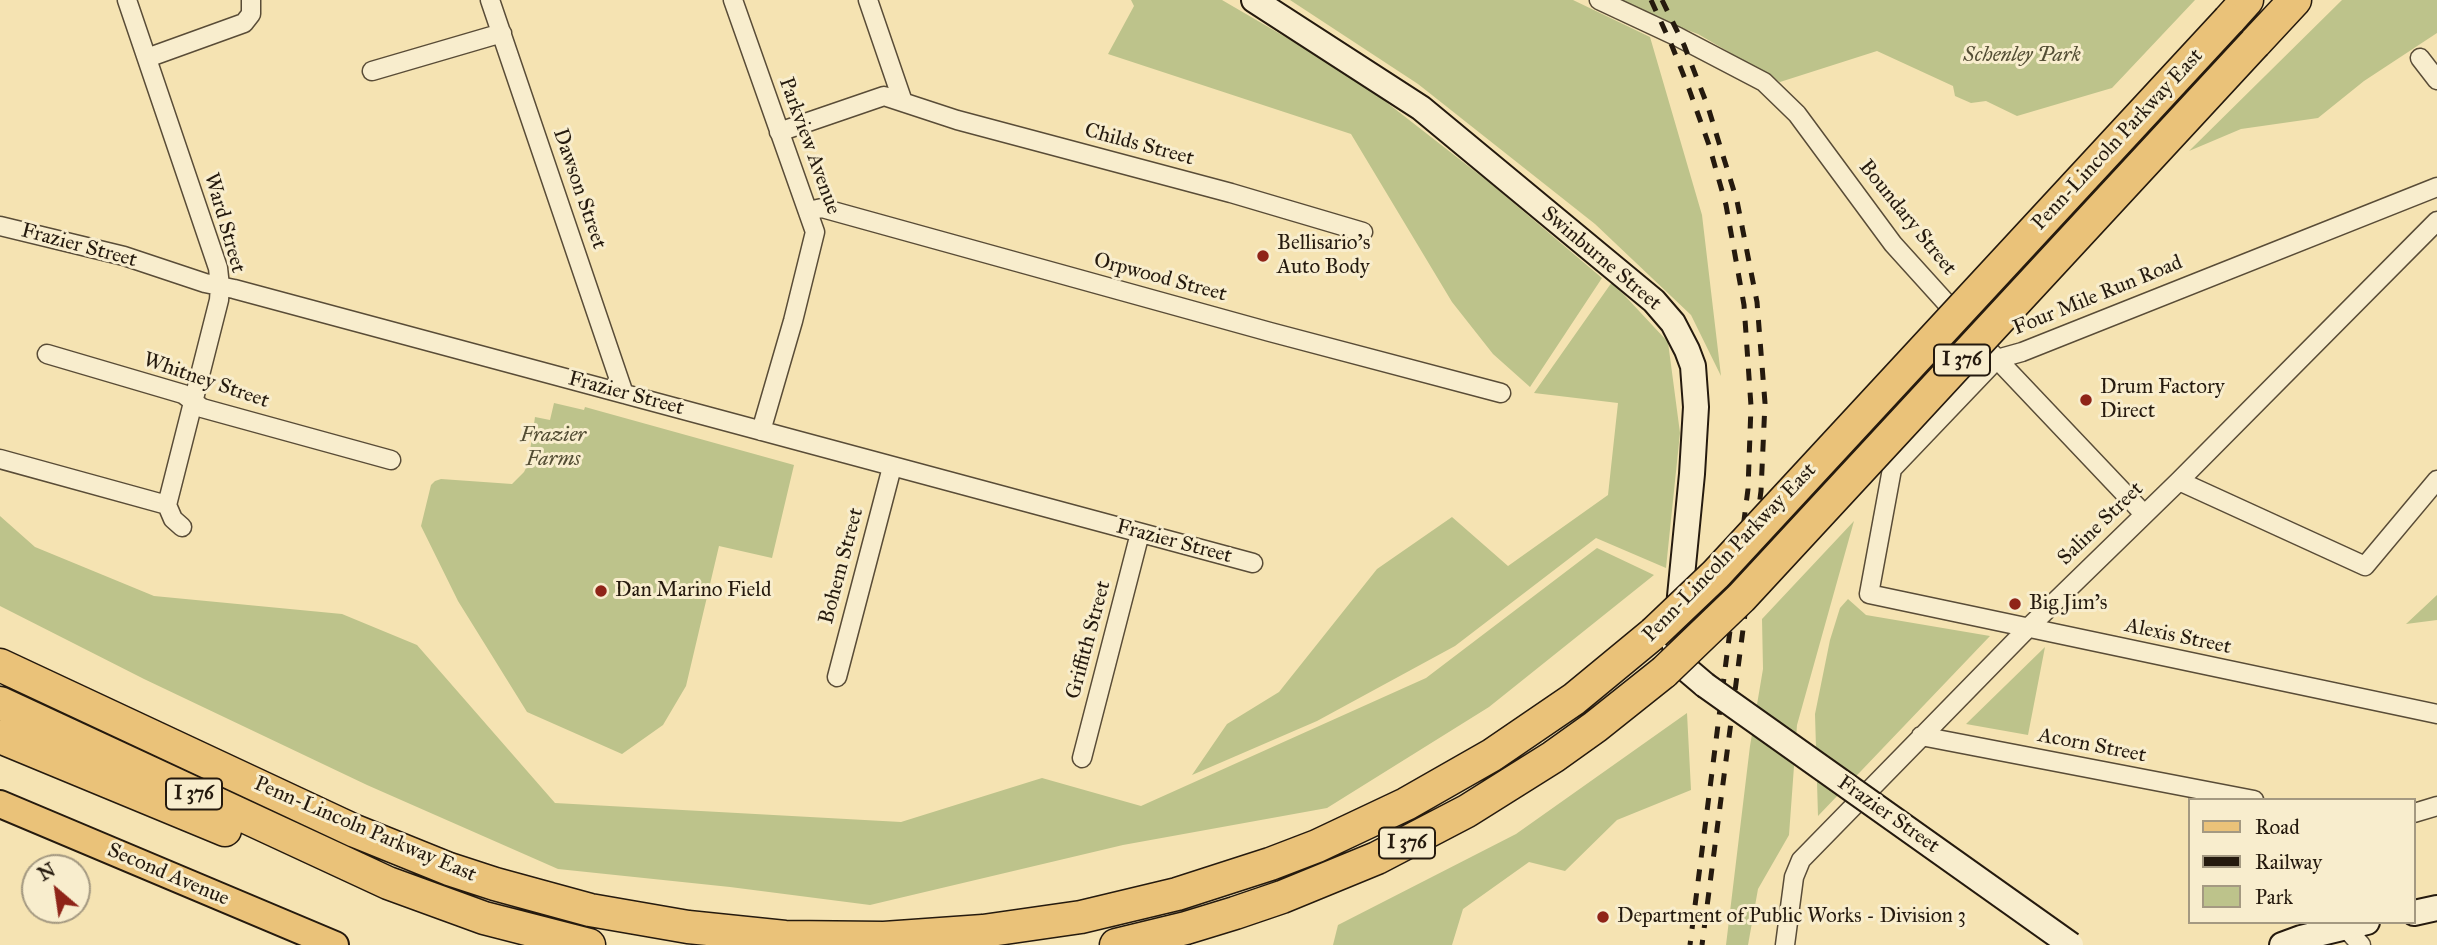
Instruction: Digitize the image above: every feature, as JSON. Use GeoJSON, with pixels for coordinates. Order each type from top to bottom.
{"type":"FeatureCollection","features":[{"type":"Feature","properties":{"kind":"highway","name":"Penn-Lincoln Parkway East"},"geometry":{"type":"LineString","coordinates":[[1116,945],[1186,928],[1259,905],[1331,878],[1388,852],[1467,811],[1553,757],[1664,672],[1741,598],[2295,0]]}},
{"type":"Feature","properties":{"kind":"highway","name":"Penn-Lincoln Parkway East"},"geometry":{"type":"LineString","coordinates":[[0,665],[367,836],[495,884],[590,910],[688,927],[785,937],[884,938],[983,931],[1081,917],[1177,894],[1317,846],[1406,804],[1492,755],[1574,699],[1654,633],[1716,574],[2238,10]]}},
{"type":"Feature","properties":{"kind":"highway"},"geometry":{"type":"LineString","coordinates":[[0,650],[92,708]]}},
{"type":"Feature","properties":{"kind":"highway","name":"Penn-Lincoln Parkway East"},"geometry":{"type":"LineString","coordinates":[[0,703],[388,883],[484,918],[589,945]]}},
{"type":"Feature","properties":{"kind":"highway"},"geometry":{"type":"LineString","coordinates":[[0,737],[205,823],[388,883]]}},
{"type":"Feature","properties":{"kind":"main road","name":"Second Avenue"},"geometry":{"type":"LineString","coordinates":[[0,804],[335,945]]}},
{"type":"Feature","properties":{"kind":"street","name":"Ward Street"},"geometry":{"type":"LineString","coordinates":[[127,0],[218,268],[220,286],[219,300],[167,505]]}},
{"type":"Feature","properties":{"kind":"street"},"geometry":{"type":"LineString","coordinates":[[147,58],[244,23],[251,14],[251,0]]}},
{"type":"Feature","properties":{"kind":"street","name":"Dawson Street"},"geometry":{"type":"LineString","coordinates":[[490,0],[624,394]]}},
{"type":"Feature","properties":{"kind":"street","name":"Parkview Avenue"},"geometry":{"type":"LineString","coordinates":[[733,0],[815,232],[761,431]]}},
{"type":"Feature","properties":{"kind":"street"},"geometry":{"type":"LineString","coordinates":[[867,0],[903,102]]}},
{"type":"Feature","properties":{"kind":"street","name":"Swinburne Street"},"geometry":{"type":"LineString","coordinates":[[1254,0],[1421,108],[1654,301],[1673,323],[1693,366],[1696,407],[1675,647],[1685,668],[1705,685]]}},
{"type":"Feature","properties":{"kind":"street","name":"Boundary Street"},"geometry":{"type":"LineString","coordinates":[[1600,0],[1764,82],[1797,114],[1893,244],[1997,359],[2144,514]]}},
{"type":"Feature","properties":{"kind":"street"},"geometry":{"type":"LineString","coordinates":[[372,71],[502,33]]}},
{"type":"Feature","properties":{"kind":"street"},"geometry":{"type":"LineString","coordinates":[[2420,58],[2437,80]]}},
{"type":"Feature","properties":{"kind":"street","name":"Childs Street"},"geometry":{"type":"LineString","coordinates":[[779,132],[884,96],[957,120],[1231,193],[1363,232]]}},
{"type":"Feature","properties":{"kind":"street","name":"Four Mile Run Road"},"geometry":{"type":"LineString","coordinates":[[1868,594],[1892,469],[1997,359],[2022,352],[2437,187]]}},
{"type":"Feature","properties":{"kind":"street","name":"Orpwood Street"},"geometry":{"type":"LineString","coordinates":[[808,211],[822,208],[1501,393]]}},
{"type":"Feature","properties":{"kind":"street","name":"Saline Street"},"geometry":{"type":"LineString","coordinates":[[1785,945],[1794,877],[1801,860],[2028,628],[2179,481],[2437,221]]}},
{"type":"Feature","properties":{"kind":"street","name":"Frazier Street"},"geometry":{"type":"LineString","coordinates":[[0,226],[124,256],[220,286],[1253,563]]}},
{"type":"Feature","properties":{"kind":"street","name":"Whitney Street"},"geometry":{"type":"LineString","coordinates":[[47,354],[183,394],[202,408],[391,460]]}},
{"type":"Feature","properties":{"kind":"street"},"geometry":{"type":"LineString","coordinates":[[0,459],[167,505],[173,519],[182,527]]}},
{"type":"Feature","properties":{"kind":"street","name":"Bohem Street"},"geometry":{"type":"LineString","coordinates":[[836,677],[892,467]]}},
{"type":"Feature","properties":{"kind":"street"},"geometry":{"type":"LineString","coordinates":[[2179,481],[2365,566],[2437,480]]}},
{"type":"Feature","properties":{"kind":"street","name":"Griffith Street"},"geometry":{"type":"LineString","coordinates":[[1082,758],[1140,533]]}},
{"type":"Feature","properties":{"kind":"street","name":"Alexis Street"},"geometry":{"type":"LineString","coordinates":[[1868,594],[2437,714]]}},
{"type":"Feature","properties":{"kind":"street","name":"Frazier Street"},"geometry":{"type":"LineString","coordinates":[[1705,685],[2071,945]]}},
{"type":"Feature","properties":{"kind":"street","name":"Acorn Street"},"geometry":{"type":"LineString","coordinates":[[1922,736],[2244,798]]}},
{"type":"Feature","properties":{"kind":"street"},"geometry":{"type":"LineString","coordinates":[[2416,812],[2437,806]]}},
{"type":"Feature","properties":{"kind":"street"},"geometry":{"type":"LineString","coordinates":[[2416,913],[2437,908]]}},
{"type":"Feature","properties":{"kind":"street"},"geometry":{"type":"LineString","coordinates":[[2282,945],[2356,925],[2361,945]]}},
{"type":"Feature","properties":{"kind":"green space"},"geometry":{"type":"Polygon","coordinates":[[[1131,0],[1222,0],[1354,77],[1490,183],[1602,278],[1530,387],[1493,354],[1452,302],[1351,134],[1108,54],[1134,6],[1131,0]]]}},
{"type":"Feature","properties":{"kind":"green space"},"geometry":{"type":"Polygon","coordinates":[[[1290,0],[1573,0],[1650,37],[1702,215],[1721,376],[1691,315],[1595,224],[1418,84],[1290,0]]]}},
{"type":"Feature","properties":{"kind":"green space","name":"Schenley Park"},"geometry":{"type":"Polygon","coordinates":[[[1606,0],[2195,0],[2112,88],[2017,116],[1986,101],[1971,103],[1955,96],[1953,86],[1877,51],[1780,82],[1698,34],[1606,0]]]}},
{"type":"Feature","properties":{"kind":"green space"},"geometry":{"type":"Polygon","coordinates":[[[2342,0],[2437,0],[2437,33],[2364,81],[2318,118],[2241,129],[2189,151],[2342,0]]]}},
{"type":"Feature","properties":{"kind":"green space"},"geometry":{"type":"Polygon","coordinates":[[[1612,282],[1668,342],[1680,433],[1666,568],[1596,538],[1455,646],[1317,721],[1192,775],[1227,724],[1279,692],[1377,569],[1452,517],[1508,566],[1608,495],[1618,403],[1534,393],[1612,282]]]}},
{"type":"Feature","properties":{"kind":"green space","name":"Dan Marino Field"},"geometry":{"type":"Polygon","coordinates":[[[554,403],[584,410],[585,407],[794,465],[772,558],[719,546],[686,686],[663,725],[622,754],[527,712],[458,601],[421,526],[431,485],[435,481],[441,479],[512,484],[528,464],[535,417],[550,420],[554,403]]]}},
{"type":"Feature","properties":{"kind":"green space"},"geometry":{"type":"Polygon","coordinates":[[[0,516],[35,547],[154,596],[342,614],[417,645],[555,803],[901,822],[1042,778],[1141,806],[1426,678],[1597,548],[1654,575],[1489,707],[1327,808],[1123,845],[870,905],[558,869],[367,785],[144,679],[0,606],[0,516]]]}},
{"type":"Feature","properties":{"kind":"green space"},"geometry":{"type":"Polygon","coordinates":[[[1854,521],[1797,725],[1789,835],[1758,889],[1748,945],[1726,945],[1750,746],[1763,669],[1762,619],[1854,521]]]}},
{"type":"Feature","properties":{"kind":"green space"},"geometry":{"type":"Polygon","coordinates":[[[2437,595],[2437,620],[2406,624],[2437,595]]]}},
{"type":"Feature","properties":{"kind":"green space"},"geometry":{"type":"Polygon","coordinates":[[[1848,599],[1866,615],[1990,636],[1818,816],[1815,714],[1830,640],[1840,608],[1848,599]]]}},
{"type":"Feature","properties":{"kind":"green space"},"geometry":{"type":"Polygon","coordinates":[[[2045,647],[2028,735],[1966,724],[2045,647]]]}},
{"type":"Feature","properties":{"kind":"green space"},"geometry":{"type":"Polygon","coordinates":[[[1687,713],[1691,790],[1617,820],[1565,871],[1529,862],[1463,909],[1452,945],[1333,945],[1338,925],[1516,834],[1687,713]]]}},
{"type":"Feature","properties":{"kind":"railway"},"geometry":{"type":"LineString","coordinates":[[1651,0],[1689,89],[1726,205],[1744,305],[1751,406],[1748,489],[1690,945]]}},
{"type":"Feature","properties":{"kind":"railway"},"geometry":{"type":"LineString","coordinates":[[1662,0],[1684,45],[1708,107],[1737,201],[1757,302],[1765,403],[1761,491],[1702,945]]}},
{"type":"Feature","properties":{"kind":"place","name":"Bellisario's Auto Body"},"geometry":{"type":"Point","coordinates":[1263,256]}},
{"type":"Feature","properties":{"kind":"place","name":"Drum Factory Direct"},"geometry":{"type":"Point","coordinates":[2086,400]}},
{"type":"Feature","properties":{"kind":"place","name":"Dan Marino Field"},"geometry":{"type":"Point","coordinates":[601,591]}},
{"type":"Feature","properties":{"kind":"place","name":"Big Jim's"},"geometry":{"type":"Point","coordinates":[2015,604]}},
{"type":"Feature","properties":{"kind":"place","name":"Department of Public Works - Division 3"},"geometry":{"type":"Point","coordinates":[1603,917]}},
{"type":"Feature","properties":{"kind":"park label","name":"Frazier Farms"},"geometry":{"type":"Point","coordinates":[553,448]}}]}
